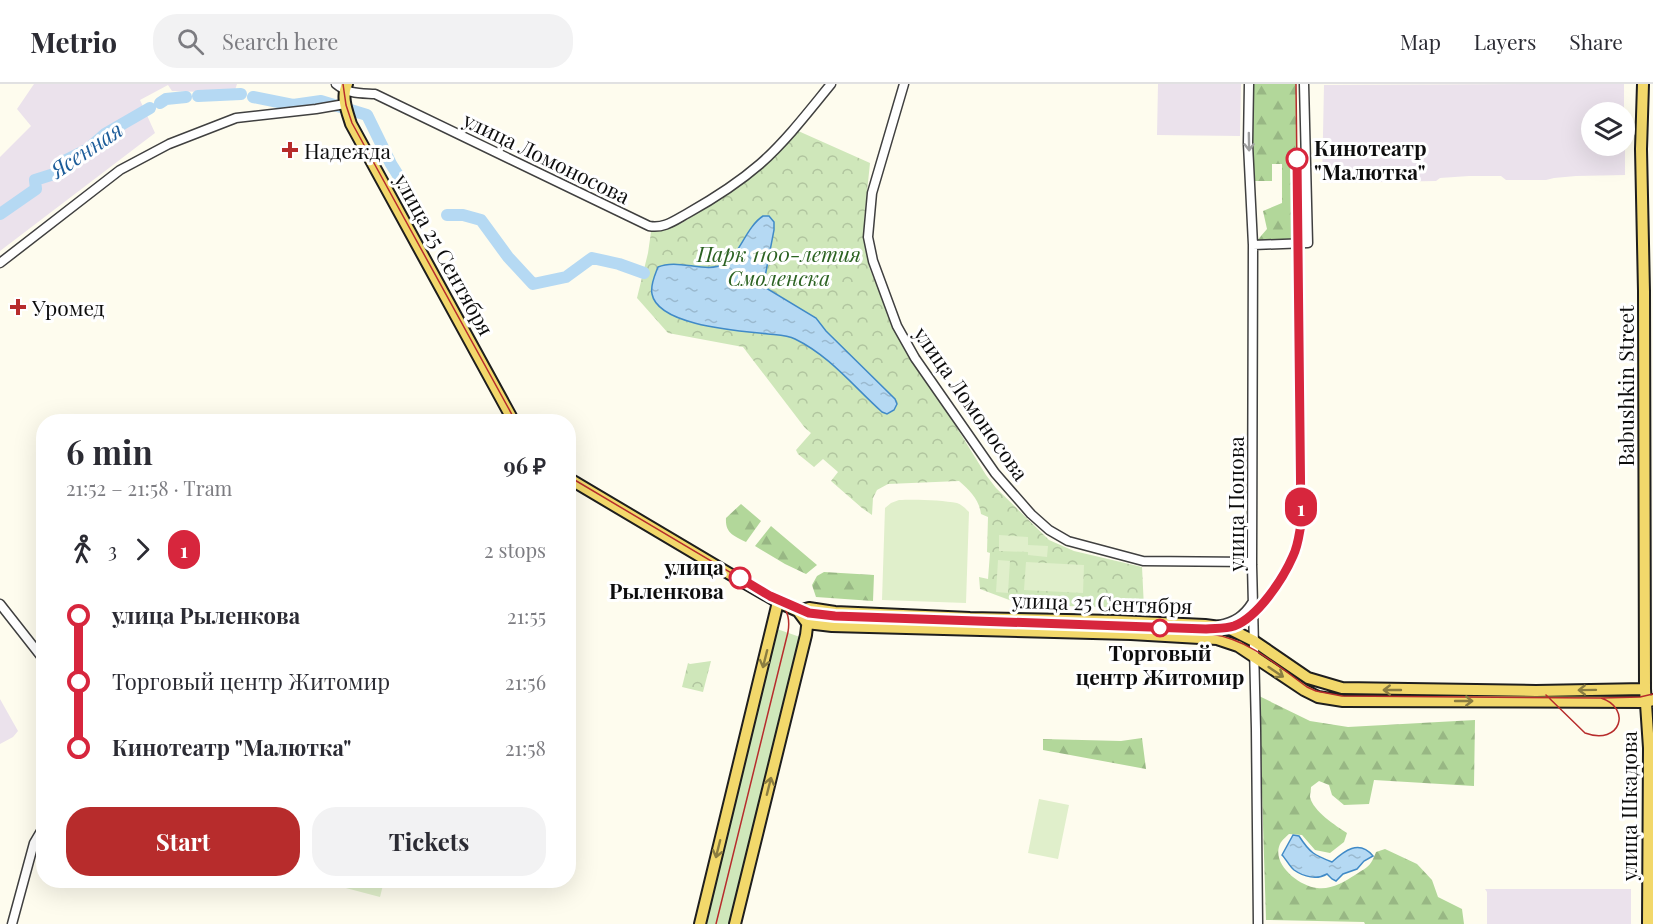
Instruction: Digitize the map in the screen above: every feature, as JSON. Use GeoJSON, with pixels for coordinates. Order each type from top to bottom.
{"type":"FeatureCollection","features":[{"type":"Feature","properties":{"kind":"main road","name":"Babushkin Street"},"geometry":{"type":"LineString","coordinates":[[1642,84],[1649,696]]}},
{"type":"Feature","properties":{"kind":"main road","name":"улица 25 Сентября"},"geometry":{"type":"LineString","coordinates":[[342,86],[344,104],[351,124],[510,414]]}},
{"type":"Feature","properties":{"kind":"main road","name":"улица 25 Сентября"},"geometry":{"type":"LineString","coordinates":[[576,483],[777,602],[804,609],[1205,625],[1228,628],[1254,640],[1308,678],[1341,688],[1536,691],[1649,696]]}},
{"type":"Feature","properties":{"kind":"main road"},"geometry":{"type":"LineString","coordinates":[[700,924],[777,602]]}},
{"type":"Feature","properties":{"kind":"main road"},"geometry":{"type":"LineString","coordinates":[[735,924],[807,623],[804,609]]}},
{"type":"Feature","properties":{"kind":"main road"},"geometry":{"type":"LineString","coordinates":[[807,623],[832,626],[1209,638],[1231,643],[1318,697],[1343,701],[1649,696]]}},
{"type":"Feature","properties":{"kind":"main road","name":"улица Шкадова"},"geometry":{"type":"LineString","coordinates":[[1648,924],[1649,696]]}},
{"type":"Feature","properties":{"kind":"street","name":"улица Ломоносова"},"geometry":{"type":"LineString","coordinates":[[342,86],[360,93],[375,94],[655,227],[666,225],[707,203],[759,165],[831,84]]}},
{"type":"Feature","properties":{"kind":"street","name":"улица Ломоносова"},"geometry":{"type":"LineString","coordinates":[[904,84],[872,193],[868,237],[873,261],[897,326],[915,358],[995,473],[1031,514],[1049,530],[1068,541],[1143,561],[1252,562]]}},
{"type":"Feature","properties":{"kind":"street","name":"улица Попова"},"geometry":{"type":"LineString","coordinates":[[1249,84],[1248,144],[1253,245],[1252,562],[1258,924]]}},
{"type":"Feature","properties":{"kind":"street"},"geometry":{"type":"LineString","coordinates":[[1253,245],[1308,243],[1304,84]]}},
{"type":"Feature","properties":{"kind":"street"},"geometry":{"type":"LineString","coordinates":[[0,263],[120,170],[169,144],[236,117],[344,104]]}},
{"type":"Feature","properties":{"kind":"street"},"geometry":{"type":"LineString","coordinates":[[1205,625],[1229,623],[1243,615],[1253,603]]}},
{"type":"Feature","properties":{"kind":"street"},"geometry":{"type":"LineString","coordinates":[[0,604],[36,650]]}},
{"type":"Feature","properties":{"kind":"street"},"geometry":{"type":"LineString","coordinates":[[12,924],[36,840]]}},
{"type":"Feature","properties":{"kind":"shaded area"},"geometry":{"type":"Polygon","coordinates":[[[34,84],[237,84],[234,93],[172,91],[168,85],[140,100],[155,133],[0,251],[0,157],[31,126],[17,109],[34,84]]]}},
{"type":"Feature","properties":{"kind":"shaded area"},"geometry":{"type":"Polygon","coordinates":[[[1158,84],[1241,84],[1240,136],[1157,135],[1158,84]]]}},
{"type":"Feature","properties":{"kind":"shaded area"},"geometry":{"type":"Polygon","coordinates":[[[1624,84],[1624,102],[1581,102],[1581,156],[1625,156],[1625,175],[1576,176],[1546,180],[1506,180],[1501,176],[1469,176],[1440,178],[1436,181],[1322,183],[1324,85],[1624,84]]]}},
{"type":"Feature","properties":{"kind":"shaded area"},"geometry":{"type":"Polygon","coordinates":[[[0,699],[18,731],[13,737],[0,744],[0,699]]]}},
{"type":"Feature","properties":{"kind":"shaded area"},"geometry":{"type":"Polygon","coordinates":[[[1485,889],[1631,889],[1631,924],[1487,924],[1487,892],[1485,889]]]}},
{"type":"Feature","properties":{"kind":"green space"},"geometry":{"type":"Polygon","coordinates":[[[1250,84],[1296,84],[1297,243],[1254,244],[1267,229],[1263,211],[1282,203],[1282,164],[1272,164],[1272,181],[1251,181],[1250,84]]]}},
{"type":"Feature","properties":{"kind":"green space","name":"Парк 1100-летия Смоленска"},"geometry":{"type":"Polygon","coordinates":[[[796,130],[870,163],[864,221],[869,267],[894,326],[986,475],[996,488],[1049,540],[1074,551],[1142,567],[1144,608],[1023,605],[980,589],[979,577],[988,579],[990,553],[987,552],[988,517],[981,514],[976,500],[959,481],[888,484],[877,490],[873,498],[872,515],[831,481],[838,472],[823,459],[814,467],[798,454],[796,450],[811,433],[743,347],[668,333],[637,298],[651,232],[682,223],[751,177],[796,130]]]}},
{"type":"Feature","properties":{"kind":"green space"},"geometry":{"type":"Polygon","coordinates":[[[899,500],[957,503],[969,512],[966,603],[882,600],[885,508],[899,500]]]}},
{"type":"Feature","properties":{"kind":"green space"},"geometry":{"type":"Polygon","coordinates":[[[741,504],[761,521],[746,542],[731,533],[726,523],[726,518],[741,504]]]}},
{"type":"Feature","properties":{"kind":"green space"},"geometry":{"type":"Polygon","coordinates":[[[771,526],[817,565],[806,574],[755,546],[771,526]]]}},
{"type":"Feature","properties":{"kind":"green space"},"geometry":{"type":"Polygon","coordinates":[[[999,535],[1028,537],[1028,545],[1048,546],[1047,557],[1028,555],[1028,552],[999,551],[999,535]]]}},
{"type":"Feature","properties":{"kind":"green space"},"geometry":{"type":"Polygon","coordinates":[[[998,560],[1010,561],[1008,593],[996,592],[998,560]]]}},
{"type":"Feature","properties":{"kind":"green space"},"geometry":{"type":"Polygon","coordinates":[[[1026,562],[1084,565],[1083,593],[1024,590],[1026,562]]]}},
{"type":"Feature","properties":{"kind":"green space"},"geometry":{"type":"Polygon","coordinates":[[[824,572],[874,575],[873,601],[816,597],[812,585],[817,576],[824,572]]]}},
{"type":"Feature","properties":{"kind":"green space"},"geometry":{"type":"Polygon","coordinates":[[[777,629],[800,637],[731,924],[704,924],[777,629]]]}},
{"type":"Feature","properties":{"kind":"green space"},"geometry":{"type":"Polygon","coordinates":[[[711,661],[703,692],[682,687],[688,663],[711,661]]]}},
{"type":"Feature","properties":{"kind":"green space"},"geometry":{"type":"Polygon","coordinates":[[[1259,696],[1310,721],[1348,727],[1475,720],[1474,786],[1374,780],[1369,804],[1344,805],[1332,795],[1329,785],[1319,781],[1311,787],[1312,802],[1326,818],[1347,833],[1344,842],[1330,853],[1315,850],[1302,835],[1289,834],[1281,843],[1278,852],[1279,859],[1288,873],[1302,883],[1317,888],[1327,888],[1351,878],[1368,866],[1376,852],[1385,849],[1417,864],[1432,880],[1438,897],[1462,909],[1464,924],[1365,924],[1364,922],[1266,920],[1259,696]]]}},
{"type":"Feature","properties":{"kind":"green space"},"geometry":{"type":"Polygon","coordinates":[[[1142,738],[1146,769],[1043,750],[1043,739],[1121,741],[1142,738]]]}},
{"type":"Feature","properties":{"kind":"green space"},"geometry":{"type":"Polygon","coordinates":[[[1039,799],[1069,805],[1058,859],[1028,853],[1039,799]]]}},
{"type":"Feature","properties":{"kind":"green space"},"geometry":{"type":"Polygon","coordinates":[[[346,888],[382,888],[380,897],[346,888]]]}},
{"type":"Feature","properties":{"kind":"water"},"geometry":{"type":"Polygon","coordinates":[[[763,216],[769,216],[774,222],[764,282],[766,288],[816,318],[826,331],[895,399],[897,404],[894,410],[887,414],[882,412],[830,363],[795,339],[782,335],[702,325],[684,320],[658,305],[652,291],[658,267],[674,264],[717,267],[724,264],[734,255],[752,227],[763,216]]]}},
{"type":"Feature","properties":{"kind":"water"},"geometry":{"type":"Polygon","coordinates":[[[1293,835],[1299,836],[1313,853],[1332,862],[1352,848],[1362,848],[1373,856],[1357,869],[1343,874],[1336,881],[1327,874],[1319,877],[1306,876],[1294,870],[1282,855],[1293,835]]]}},
{"type":"Feature","properties":{"kind":"waterway","name":"Ясенная"},"geometry":{"type":"LineString","coordinates":[[198,96],[241,94]]}},
{"type":"Feature","properties":{"kind":"waterway","name":"Ясенная"},"geometry":{"type":"LineString","coordinates":[[160,103],[166,99],[186,97]]}},
{"type":"Feature","properties":{"kind":"waterway","name":"Ясенная"},"geometry":{"type":"LineString","coordinates":[[253,97],[293,105],[321,101],[367,115],[391,164],[408,191]]}},
{"type":"Feature","properties":{"kind":"waterway","name":"Ясенная"},"geometry":{"type":"LineString","coordinates":[[0,214],[36,189],[35,180],[54,174],[64,161],[88,149],[105,134],[150,108]]}},
{"type":"Feature","properties":{"kind":"waterway","name":"Ясенная"},"geometry":{"type":"LineString","coordinates":[[447,215],[463,215],[481,220],[508,257],[533,284],[566,277],[592,258],[644,273]]}},
{"type":"Feature","properties":{"kind":"tram line"},"geometry":{"type":"LineString","coordinates":[[343,84],[352,123],[512,414]]}},
{"type":"Feature","properties":{"kind":"tram line"},"geometry":{"type":"LineString","coordinates":[[576,481],[770,596],[809,613],[835,616],[1181,629],[1216,628],[1240,623],[1264,602],[1284,574],[1295,551],[1301,524],[1296,84]]}},
{"type":"Feature","properties":{"kind":"tram line","name":"1"},"geometry":{"type":"LineString","coordinates":[[740,578],[781,602],[809,613],[835,616],[1206,629],[1232,627],[1251,615],[1284,576],[1294,554],[1301,524],[1297,159]]}},
{"type":"Feature","properties":{"kind":"tram line"},"geometry":{"type":"LineString","coordinates":[[716,924],[788,632],[788,616],[781,602]]}},
{"type":"Feature","properties":{"kind":"tram line"},"geometry":{"type":"LineString","coordinates":[[1211,634],[1238,641],[1250,647],[1307,687],[1342,696],[1601,698],[1640,697],[1653,694]]}},
{"type":"Feature","properties":{"kind":"tram line"},"geometry":{"type":"LineString","coordinates":[[1546,695],[1585,733],[1597,736],[1614,730],[1619,717],[1611,703],[1601,698]]}},
{"type":"Feature","properties":{"kind":"place","name":"Надежда"},"geometry":{"type":"Point","coordinates":[290,150]}},
{"type":"Feature","properties":{"kind":"place","name":"Кинотеатр \"Малютка\""},"geometry":{"type":"Point","coordinates":[1297,159]}},
{"type":"Feature","properties":{"kind":"place","name":"Уромед"},"geometry":{"type":"Point","coordinates":[18,307]}},
{"type":"Feature","properties":{"kind":"place","name":"улица Рыленкова"},"geometry":{"type":"Point","coordinates":[740,578]}},
{"type":"Feature","properties":{"kind":"place","name":"Торговый центр Житомир"},"geometry":{"type":"Point","coordinates":[1160,628]}}]}
